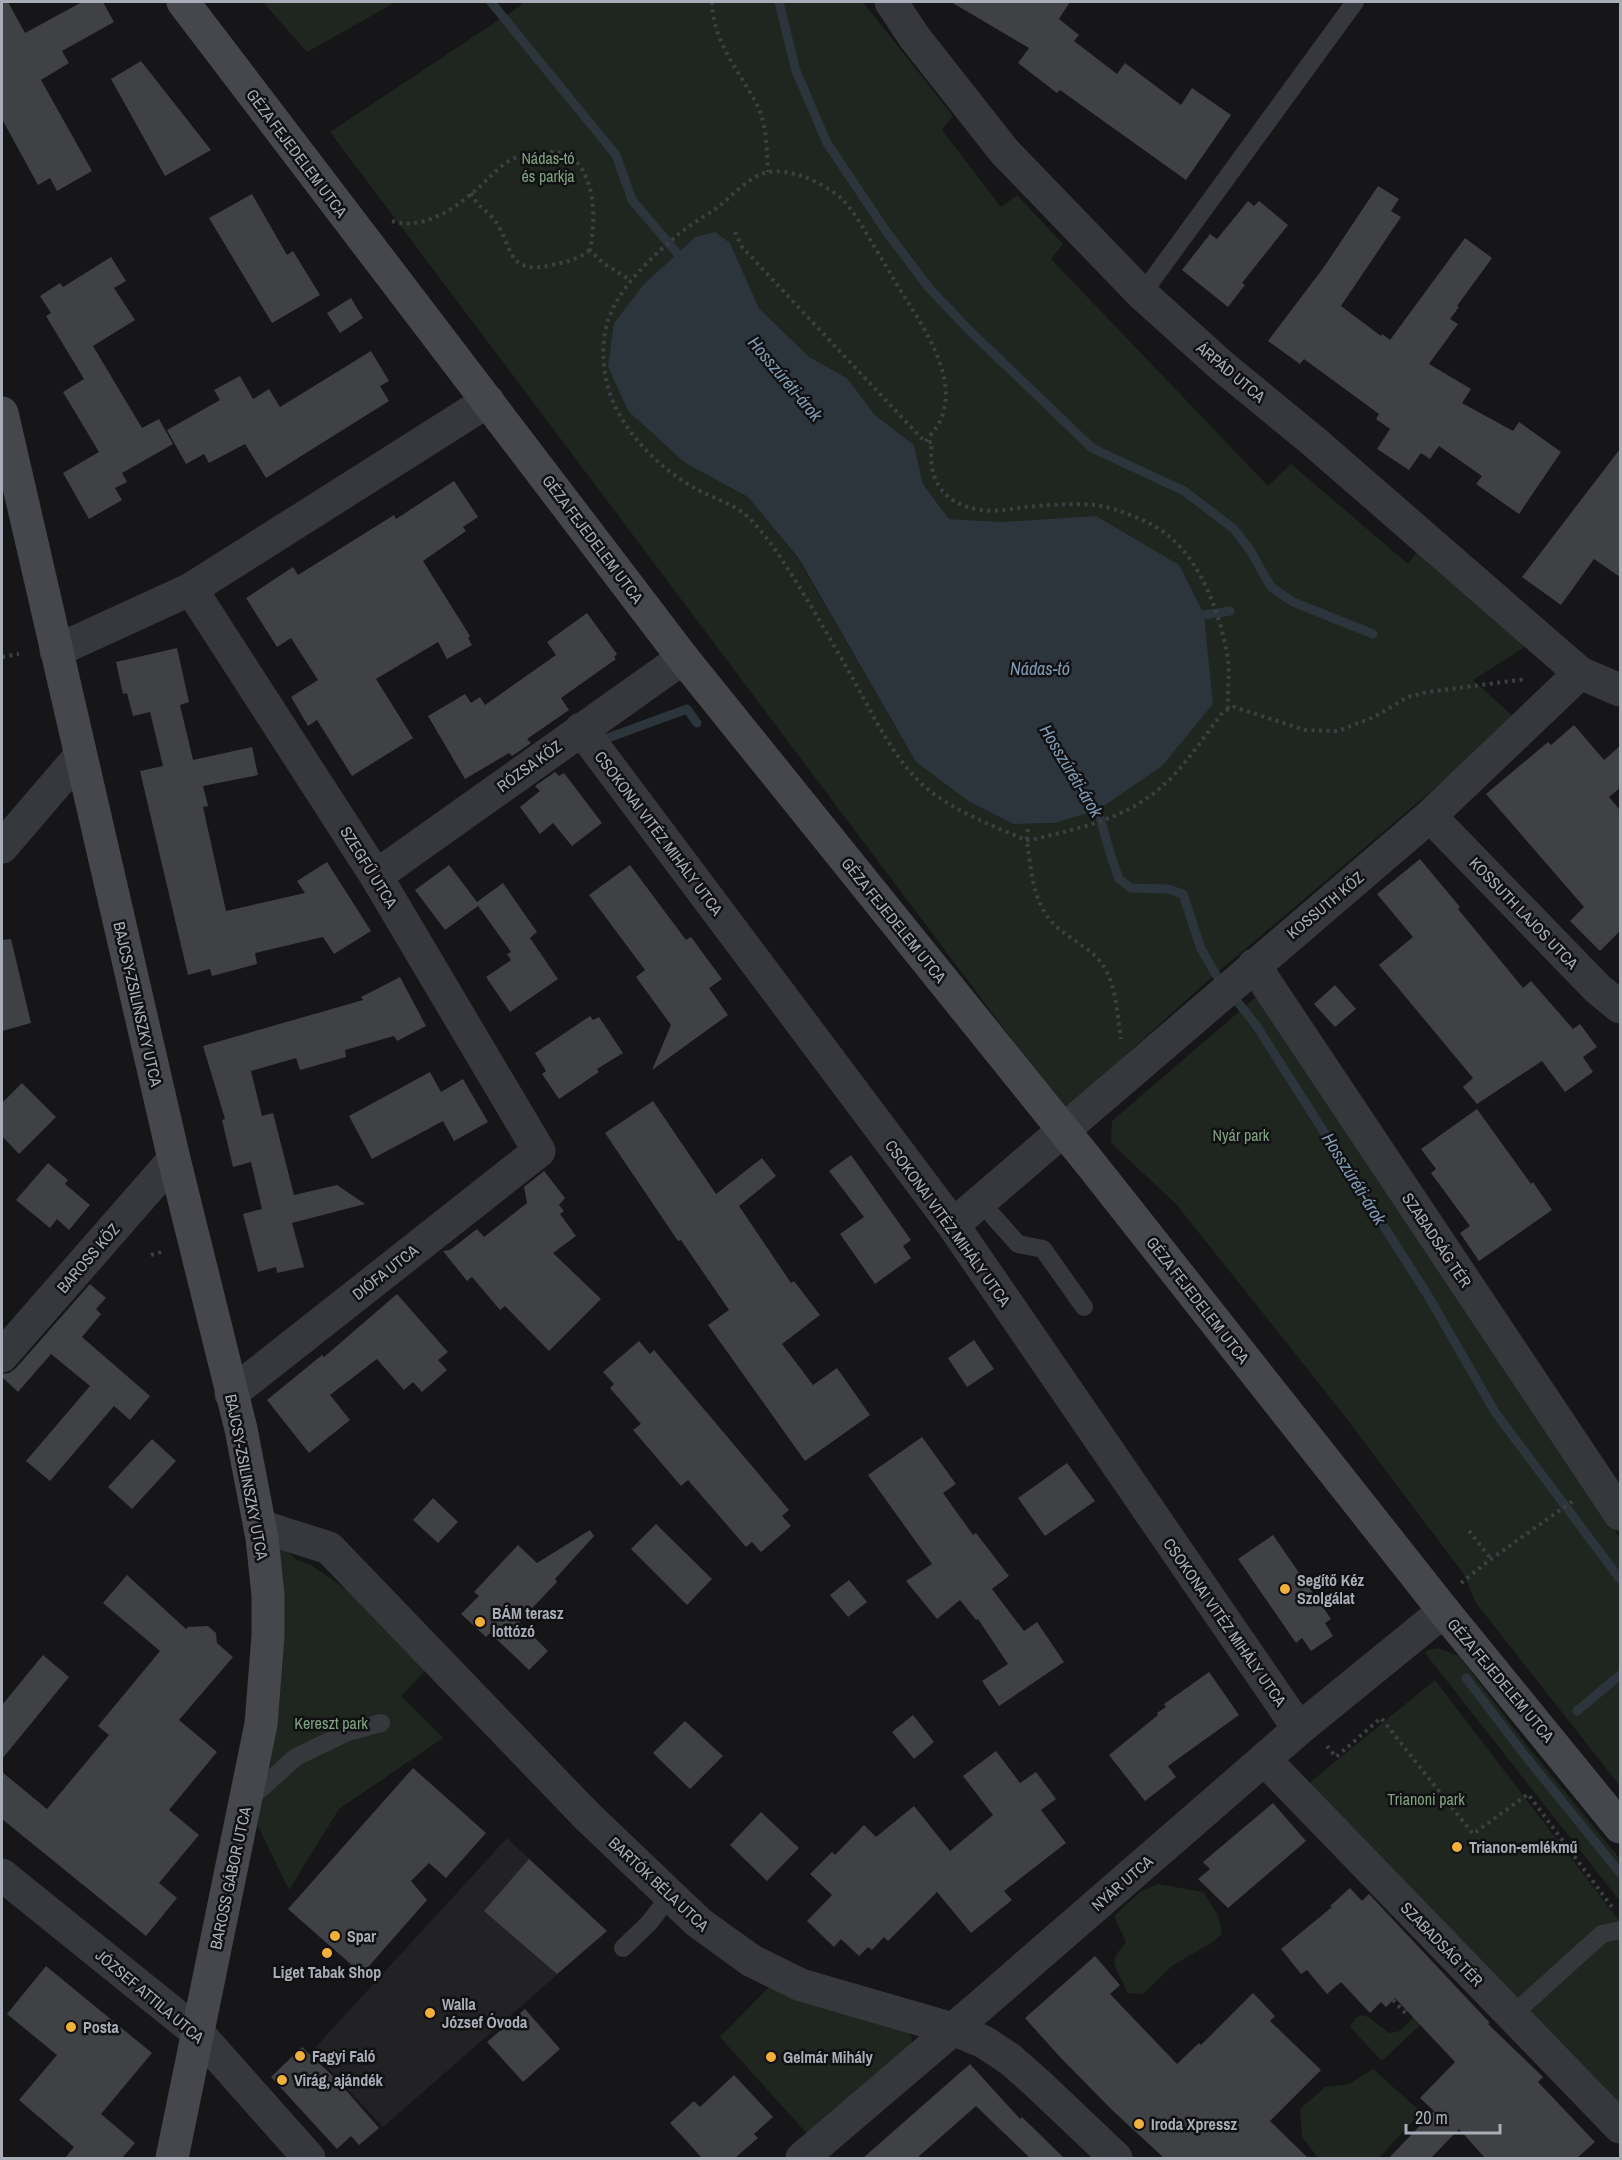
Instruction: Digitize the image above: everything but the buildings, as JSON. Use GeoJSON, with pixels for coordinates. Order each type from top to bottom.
{"type":"FeatureCollection","features":[{"type":"Feature","properties":{"kind":"main road","name":"GÉZA FEJEDELEM UTCA"},"geometry":{"type":"LineString","coordinates":[[183,2],[683,658],[1063,1130],[1449,1600],[1620,1827]]}},
{"type":"Feature","properties":{"kind":"main road","name":"BAJCSY-ZSILINSZKY UTCA"},"geometry":{"type":"LineString","coordinates":[[2,413],[174,1160],[241,1429],[260,1526],[267,1595]]}},
{"type":"Feature","properties":{"kind":"main road","name":"BAROSS GÁBOR UTCA"},"geometry":{"type":"LineString","coordinates":[[172,2158],[261,1724],[268,1636],[267,1595]]}},
{"type":"Feature","properties":{"kind":"street","name":"ÁRPÁD UTCA"},"geometry":{"type":"LineString","coordinates":[[891,2],[915,38],[1004,151],[1142,294],[1223,367],[1312,440],[1580,673],[1620,690]]}},
{"type":"Feature","properties":{"kind":"street"},"geometry":{"type":"LineString","coordinates":[[56,651],[191,589],[488,401]]}},
{"type":"Feature","properties":{"kind":"street","name":"SZEGFŰ UTCA"},"geometry":{"type":"LineString","coordinates":[[191,589],[376,876],[539,1151]]}},
{"type":"Feature","properties":{"kind":"street","name":"RÓZSA KÖZ"},"geometry":{"type":"LineString","coordinates":[[376,876],[683,658]]}},
{"type":"Feature","properties":{"kind":"street","name":"KOSSUTH KÖZ"},"geometry":{"type":"LineString","coordinates":[[953,1226],[1212,1001],[1430,816],[1580,673]]}},
{"type":"Feature","properties":{"kind":"street","name":"CSOKONAI VITÉZ MIHÁLY UTCA"},"geometry":{"type":"LineString","coordinates":[[581,729],[953,1226],[1304,1725]]}},
{"type":"Feature","properties":{"kind":"street"},"geometry":{"type":"LineString","coordinates":[[2,847],[80,756]]}},
{"type":"Feature","properties":{"kind":"street","name":"KOSSUTH LAJOS UTCA"},"geometry":{"type":"LineString","coordinates":[[1430,816],[1598,989],[1620,1007]]}},
{"type":"Feature","properties":{"kind":"street","name":"SZABADSÁG TÉR"},"geometry":{"type":"LineString","coordinates":[[1250,969],[1620,1514]]}},
{"type":"Feature","properties":{"kind":"street","name":"DIÓFA UTCA"},"geometry":{"type":"LineString","coordinates":[[231,1394],[539,1151]]}},
{"type":"Feature","properties":{"kind":"street","name":"BAROSS KÖZ"},"geometry":{"type":"LineString","coordinates":[[2,1356],[174,1160]]}},
{"type":"Feature","properties":{"kind":"street","name":"BARTÓK BÉLA UTCA"},"geometry":{"type":"LineString","coordinates":[[260,1526],[329,1548],[587,1816],[698,1922],[752,1961],[801,1985],[953,2030],[984,2042],[1011,2060],[1037,2082],[1116,2158]]}},
{"type":"Feature","properties":{"kind":"street","name":"NYÁR UTCA"},"geometry":{"type":"LineString","coordinates":[[802,2158],[1449,1600]]}},
{"type":"Feature","properties":{"kind":"street","name":"SZABADSÁG TÉR"},"geometry":{"type":"LineString","coordinates":[[1264,1759],[1620,2127]]}},
{"type":"Feature","properties":{"kind":"street","name":"JÓZSEF ATTILA UTCA"},"geometry":{"type":"LineString","coordinates":[[2,1875],[198,2033],[309,2158]]}},
{"type":"Feature","properties":{"kind":"lane"},"geometry":{"type":"LineString","coordinates":[[1142,294],[1355,2]]}},
{"type":"Feature","properties":{"kind":"lane"},"geometry":{"type":"LineString","coordinates":[[992,1215],[1018,1244],[1043,1249],[1084,1307]]}},
{"type":"Feature","properties":{"kind":"lane"},"geometry":{"type":"LineString","coordinates":[[246,1802],[296,1757],[348,1732],[381,1723]]}},
{"type":"Feature","properties":{"kind":"lane"},"geometry":{"type":"LineString","coordinates":[[623,1948],[649,1923],[670,1896]]}},
{"type":"Feature","properties":{"kind":"lane"},"geometry":{"type":"LineString","coordinates":[[1511,2016],[1602,1934],[1620,1930]]}},
{"type":"Feature","properties":{"kind":"path"},"geometry":{"type":"LineString","coordinates":[[712,2],[717,32],[725,52],[761,113],[766,138],[768,172]]}},
{"type":"Feature","properties":{"kind":"path"},"geometry":{"type":"LineString","coordinates":[[389,219],[404,224],[418,223],[438,216],[471,193],[511,160],[526,154],[562,152],[574,158],[579,164],[591,193],[594,228],[590,250],[582,257],[554,265],[535,268],[520,265],[510,252],[492,217],[478,206],[471,193]]}},
{"type":"Feature","properties":{"kind":"path"},"geometry":{"type":"LineString","coordinates":[[925,442],[940,420],[945,399],[944,381],[933,345],[857,216],[840,197],[803,177],[777,171],[757,176],[711,213],[681,232],[630,280],[609,318],[604,338],[606,380],[621,418],[635,439],[653,457],[694,488],[732,505],[749,517],[773,544],[845,664],[883,733],[913,776],[926,788],[968,814],[1026,840],[1086,827],[1122,814],[1141,803],[1172,776],[1224,711],[1234,707],[1305,730],[1338,731],[1374,717],[1408,697],[1428,692],[1580,673]]}},
{"type":"Feature","properties":{"kind":"path"},"geometry":{"type":"LineString","coordinates":[[735,232],[742,247],[925,442],[932,442],[930,458],[932,473],[942,492],[965,506],[982,510],[1067,504],[1096,506],[1136,517],[1170,537],[1192,561],[1215,610],[1228,661],[1228,709]]}},
{"type":"Feature","properties":{"kind":"path"},"geometry":{"type":"LineString","coordinates":[[590,250],[603,263],[630,280]]}},
{"type":"Feature","properties":{"kind":"path"},"geometry":{"type":"LineString","coordinates":[[2,657],[19,654]]}},
{"type":"Feature","properties":{"kind":"path"},"geometry":{"type":"LineString","coordinates":[[1028,830],[1026,840],[1037,899],[1047,916],[1058,928],[1081,943],[1104,967],[1117,1003],[1123,1045],[1134,1069]]}},
{"type":"Feature","properties":{"kind":"path"},"geometry":{"type":"LineString","coordinates":[[1449,1600],[1491,1559],[1559,1511]]}},
{"type":"Feature","properties":{"kind":"path"},"geometry":{"type":"LineString","coordinates":[[1469,1531],[1491,1559]]}},
{"type":"Feature","properties":{"kind":"path"},"geometry":{"type":"LineString","coordinates":[[1304,1725],[1336,1757],[1381,1718],[1473,1834],[1528,1794],[1613,1909]]}},
{"type":"Feature","properties":{"kind":"path"},"geometry":{"type":"LineString","coordinates":[[1393,2000],[1407,2015]]}},
{"type":"Feature","properties":{"kind":"shaded area","name":"Walla József Óvoda"},"geometry":{"type":"Polygon","coordinates":[[[507,1838],[607,1931],[383,2127],[312,2051],[507,1838]]]}},
{"type":"Feature","properties":{"kind":"green space"},"geometry":{"type":"Polygon","coordinates":[[[263,2],[396,2],[307,52],[263,2]]]}},
{"type":"Feature","properties":{"kind":"green space","name":"Nádas-tó és parkja"},"geometry":{"type":"Polygon","coordinates":[[[522,2],[863,2],[953,116],[942,130],[1001,207],[1017,195],[1063,244],[1051,259],[1268,486],[1291,464],[1408,564],[1418,550],[1531,643],[1473,680],[1516,719],[1204,984],[1065,1110],[330,132],[523,4],[522,2]],[[695,237],[645,283],[608,367],[628,411],[685,463],[748,497],[799,560],[916,762],[968,801],[1013,824],[1054,823],[1004,522],[949,519],[923,484],[914,445],[875,415],[847,378],[809,357],[759,308],[730,243],[695,237]]]}},
{"type":"Feature","properties":{"kind":"green space","name":"Nyár park"},"geometry":{"type":"Polygon","coordinates":[[[1255,998],[1263,998],[1620,1538],[1620,1786],[1476,1603],[1463,1573],[1340,1410],[1176,1204],[1111,1143],[1112,1121],[1255,998]]]}},
{"type":"Feature","properties":{"kind":"green space","name":"Kereszt park"},"geometry":{"type":"Polygon","coordinates":[[[260,1526],[297,1560],[311,1565],[414,1637],[436,1660],[401,1696],[443,1738],[339,1809],[289,1890],[246,1802],[260,1526]]]}},
{"type":"Feature","properties":{"kind":"green space"},"geometry":{"type":"Polygon","coordinates":[[[1438,1648],[1459,1656],[1525,1743],[1620,1859],[1620,1901],[1425,1653],[1438,1648]]]}},
{"type":"Feature","properties":{"kind":"green space","name":"Trianoni park"},"geometry":{"type":"Polygon","coordinates":[[[1435,1680],[1620,1922],[1620,2106],[1303,1788],[1435,1680]]]}},
{"type":"Feature","properties":{"kind":"green space"},"geometry":{"type":"Polygon","coordinates":[[[1158,1884],[1203,1892],[1218,1915],[1222,1934],[1210,1944],[1173,1965],[1143,1994],[1127,1993],[1115,1962],[1116,1956],[1126,1942],[1114,1916],[1141,1891],[1158,1884]]]}},
{"type":"Feature","properties":{"kind":"green space"},"geometry":{"type":"Polygon","coordinates":[[[1447,1984],[1458,1989],[1382,2061],[1350,2027],[1356,2018],[1362,2015],[1389,2033],[1400,2031],[1447,1984]]]}},
{"type":"Feature","properties":{"kind":"green space"},"geometry":{"type":"Polygon","coordinates":[[[770,1986],[909,2033],[912,2039],[911,2048],[810,2137],[720,2037],[770,1986]]]}},
{"type":"Feature","properties":{"kind":"green space"},"geometry":{"type":"Polygon","coordinates":[[[1373,2069],[1421,2112],[1379,2158],[1318,2158],[1302,2137],[1300,2109],[1325,2087],[1349,2084],[1373,2069]]]}},
{"type":"Feature","properties":{"kind":"water","name":"Nádas-tó"},"geometry":{"type":"Polygon","coordinates":[[[715,232],[730,243],[759,308],[809,357],[847,378],[875,415],[914,445],[923,484],[949,519],[1004,522],[1096,516],[1179,565],[1204,615],[1213,704],[1162,766],[1098,810],[1054,823],[1013,824],[968,801],[916,762],[799,559],[748,497],[685,463],[628,411],[608,367],[614,323],[645,283],[695,237],[715,232]]]}},
{"type":"Feature","properties":{"kind":"waterway","name":"Hosszúréti-árok"},"geometry":{"type":"LineString","coordinates":[[491,2],[616,155],[632,200],[684,261]]}},
{"type":"Feature","properties":{"kind":"waterway"},"geometry":{"type":"LineString","coordinates":[[779,2],[796,71],[827,143],[886,231],[929,288],[971,332],[1092,448],[1184,491],[1234,529],[1250,550],[1271,587],[1293,602],[1373,634]]}},
{"type":"Feature","properties":{"kind":"waterway"},"geometry":{"type":"LineString","coordinates":[[1204,615],[1230,611]]}},
{"type":"Feature","properties":{"kind":"waterway"},"geometry":{"type":"LineString","coordinates":[[605,739],[687,709],[697,723]]}},
{"type":"Feature","properties":{"kind":"waterway","name":"Hosszúréti-árok"},"geometry":{"type":"LineString","coordinates":[[1091,799],[1098,810],[1119,879],[1131,888],[1168,889],[1183,894],[1201,949],[1217,976],[1256,1025],[1427,1294],[1495,1412],[1620,1579]]}},
{"type":"Feature","properties":{"kind":"waterway"},"geometry":{"type":"LineString","coordinates":[[1577,1711],[1620,1675]]}},
{"type":"Feature","properties":{"kind":"waterway"},"geometry":{"type":"LineString","coordinates":[[1466,1678],[1620,1873]]}},
{"type":"Feature","properties":{"kind":"place","name":"Segítő Kéz Szolgálat"},"geometry":{"type":"Point","coordinates":[1285,1589]}},
{"type":"Feature","properties":{"kind":"place","name":"BÁM terasz lottózó"},"geometry":{"type":"Point","coordinates":[480,1622]}},
{"type":"Feature","properties":{"kind":"place","name":"Trianon-emlékmű"},"geometry":{"type":"Point","coordinates":[1457,1847]}},
{"type":"Feature","properties":{"kind":"place","name":"Spar"},"geometry":{"type":"Point","coordinates":[335,1936]}},
{"type":"Feature","properties":{"kind":"place","name":"Liget Tabak Shop"},"geometry":{"type":"Point","coordinates":[327,1953]}},
{"type":"Feature","properties":{"kind":"place","name":"Walla József Óvoda"},"geometry":{"type":"Point","coordinates":[430,2013]}},
{"type":"Feature","properties":{"kind":"place","name":"Posta"},"geometry":{"type":"Point","coordinates":[71,2027]}},
{"type":"Feature","properties":{"kind":"place","name":"Fagyi Faló"},"geometry":{"type":"Point","coordinates":[300,2056]}},
{"type":"Feature","properties":{"kind":"place","name":"Gelmár Mihály"},"geometry":{"type":"Point","coordinates":[771,2057]}},
{"type":"Feature","properties":{"kind":"place","name":"Virág, ajándék"},"geometry":{"type":"Point","coordinates":[282,2080]}},
{"type":"Feature","properties":{"kind":"place","name":"Iroda Xpressz"},"geometry":{"type":"Point","coordinates":[1139,2124]}}]}
